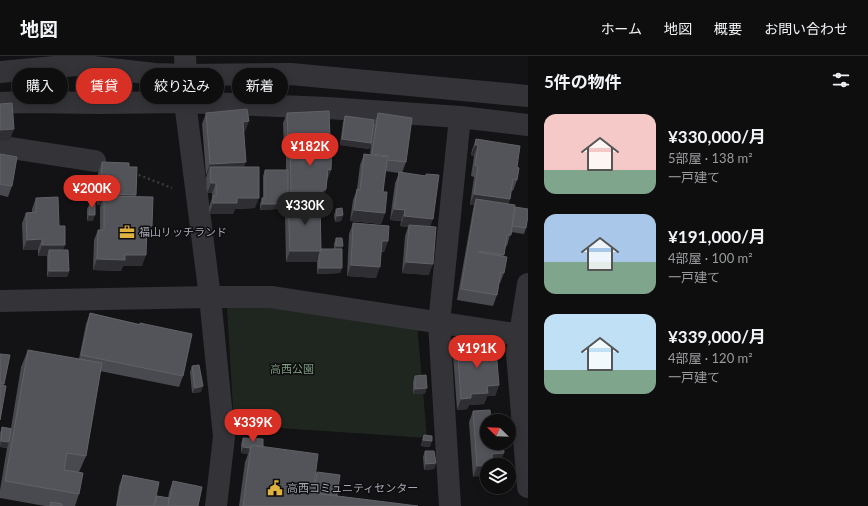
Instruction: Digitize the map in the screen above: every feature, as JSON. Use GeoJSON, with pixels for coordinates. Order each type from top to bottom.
{"type":"FeatureCollection","features":[{"type":"Feature","properties":{"kind":"street"},"geometry":{"type":"LineString","coordinates":[[0,72],[76,65],[155,74],[186,66],[291,74],[528,96]]}},
{"type":"Feature","properties":{"kind":"street"},"geometry":{"type":"LineString","coordinates":[[0,103],[140,103]]}},
{"type":"Feature","properties":{"kind":"street"},"geometry":{"type":"LineString","coordinates":[[185,104],[210,297],[224,437],[216,506]]}},
{"type":"Feature","properties":{"kind":"street"},"geometry":{"type":"LineString","coordinates":[[224,104],[328,108],[460,117],[528,125]]}},
{"type":"Feature","properties":{"kind":"street"},"geometry":{"type":"LineString","coordinates":[[450,506],[439,323],[460,117]]}},
{"type":"Feature","properties":{"kind":"street"},"geometry":{"type":"LineString","coordinates":[[0,148],[12,148],[95,161]]}},
{"type":"Feature","properties":{"kind":"street"},"geometry":{"type":"LineString","coordinates":[[528,284],[524,335],[517,353],[528,487]]}},
{"type":"Feature","properties":{"kind":"street"},"geometry":{"type":"LineString","coordinates":[[0,302],[271,297],[524,335]]}},
{"type":"Feature","properties":{"kind":"path"},"geometry":{"type":"LineString","coordinates":[[95,161],[109,164],[180,191],[196,191]]}},
{"type":"Feature","properties":{"kind":"green space","name":"高西公園"},"geometry":{"type":"Polygon","coordinates":[[[270,306],[417,323],[427,438],[234,425],[227,308],[270,306]]]}},
{"type":"Feature","properties":{"kind":"building"},"geometry":{"type":"Polygon","coordinates":[[[12,103],[14,129],[0,130],[0,104],[12,103]]]}},
{"type":"Feature","properties":{"kind":"building"},"geometry":{"type":"Polygon","coordinates":[[[247,109],[249,121],[243,122],[246,162],[210,164],[206,113],[247,109]]]}},
{"type":"Feature","properties":{"kind":"building"},"geometry":{"type":"Polygon","coordinates":[[[329,111],[330,138],[288,140],[287,113],[329,111]]]}},
{"type":"Feature","properties":{"kind":"building"},"geometry":{"type":"Polygon","coordinates":[[[378,113],[412,118],[406,162],[387,160],[383,192],[387,192],[385,213],[354,210],[357,189],[360,190],[364,154],[388,157],[372,154],[378,113]]]}},
{"type":"Feature","properties":{"kind":"building"},"geometry":{"type":"Polygon","coordinates":[[[345,116],[374,120],[371,143],[342,139],[345,116]]]}},
{"type":"Feature","properties":{"kind":"building"},"geometry":{"type":"Polygon","coordinates":[[[476,139],[520,146],[517,180],[513,179],[510,199],[474,194],[478,166],[475,165],[478,145],[475,145],[476,139]]]}},
{"type":"Feature","properties":{"kind":"building"},"geometry":{"type":"Polygon","coordinates":[[[290,141],[332,142],[331,170],[328,169],[326,189],[316,195],[291,195],[290,141]]]}},
{"type":"Feature","properties":{"kind":"building"},"geometry":{"type":"Polygon","coordinates":[[[0,154],[17,157],[12,186],[0,184],[0,154]]]}},
{"type":"Feature","properties":{"kind":"building"},"geometry":{"type":"Polygon","coordinates":[[[102,162],[129,163],[129,167],[137,167],[136,195],[101,194],[102,162]]]}},
{"type":"Feature","properties":{"kind":"building"},"geometry":{"type":"Polygon","coordinates":[[[210,167],[259,167],[259,198],[237,198],[237,203],[213,203],[213,196],[216,196],[216,183],[211,183],[210,167]]]}},
{"type":"Feature","properties":{"kind":"building"},"geometry":{"type":"Polygon","coordinates":[[[265,170],[288,170],[288,198],[279,198],[279,204],[262,204],[262,198],[265,198],[265,170]]]}},
{"type":"Feature","properties":{"kind":"building"},"geometry":{"type":"Polygon","coordinates":[[[399,172],[426,176],[426,174],[439,175],[433,219],[404,216],[405,210],[394,209],[399,172]]]}},
{"type":"Feature","properties":{"kind":"building"},"geometry":{"type":"Polygon","coordinates":[[[104,196],[153,197],[152,226],[147,226],[146,255],[125,255],[125,260],[97,259],[98,230],[104,230],[104,196]]]}},
{"type":"Feature","properties":{"kind":"building"},"geometry":{"type":"Polygon","coordinates":[[[58,197],[59,226],[65,226],[65,245],[42,245],[42,239],[27,240],[26,213],[36,212],[36,198],[58,197]]]}},
{"type":"Feature","properties":{"kind":"building"},"geometry":{"type":"Polygon","coordinates":[[[476,199],[515,205],[511,235],[507,235],[504,255],[478,251],[507,257],[504,273],[501,272],[497,295],[461,289],[476,199]]]}},
{"type":"Feature","properties":{"kind":"building"},"geometry":{"type":"Polygon","coordinates":[[[320,201],[321,251],[290,251],[288,202],[320,201]]]}},
{"type":"Feature","properties":{"kind":"building"},"geometry":{"type":"Polygon","coordinates":[[[90,203],[95,204],[95,215],[89,215],[90,203]]]}},
{"type":"Feature","properties":{"kind":"building"},"geometry":{"type":"Polygon","coordinates":[[[515,207],[528,209],[526,228],[512,226],[515,207]]]}},
{"type":"Feature","properties":{"kind":"building"},"geometry":{"type":"Polygon","coordinates":[[[342,208],[343,215],[337,216],[336,209],[342,208]]]}},
{"type":"Feature","properties":{"kind":"building"},"geometry":{"type":"Polygon","coordinates":[[[353,223],[389,226],[388,241],[382,241],[380,267],[351,265],[353,223]]]}},
{"type":"Feature","properties":{"kind":"building"},"geometry":{"type":"Polygon","coordinates":[[[409,225],[436,227],[433,264],[406,262],[409,225]]]}},
{"type":"Feature","properties":{"kind":"building"},"geometry":{"type":"Polygon","coordinates":[[[336,238],[342,238],[343,246],[336,246],[336,238]]]}},
{"type":"Feature","properties":{"kind":"building"},"geometry":{"type":"Polygon","coordinates":[[[321,249],[342,249],[342,268],[319,268],[319,256],[321,249]]]}},
{"type":"Feature","properties":{"kind":"building"},"geometry":{"type":"Polygon","coordinates":[[[49,250],[68,250],[69,271],[49,271],[49,250]]]}},
{"type":"Feature","properties":{"kind":"building"},"geometry":{"type":"Polygon","coordinates":[[[90,313],[140,325],[140,323],[192,334],[183,376],[81,355],[90,313]]]}},
{"type":"Feature","properties":{"kind":"building"},"geometry":{"type":"Polygon","coordinates":[[[481,341],[482,350],[496,349],[499,385],[487,386],[488,393],[471,394],[471,398],[461,399],[457,344],[481,341]]]}},
{"type":"Feature","properties":{"kind":"building"},"geometry":{"type":"Polygon","coordinates":[[[28,350],[102,363],[86,456],[67,453],[64,470],[83,473],[79,494],[5,481],[28,350]]]}},
{"type":"Feature","properties":{"kind":"building"},"geometry":{"type":"Polygon","coordinates":[[[0,354],[10,355],[4,384],[0,383],[0,354]]]}},
{"type":"Feature","properties":{"kind":"building"},"geometry":{"type":"Polygon","coordinates":[[[199,365],[203,386],[195,388],[192,366],[199,365]]]}},
{"type":"Feature","properties":{"kind":"building"},"geometry":{"type":"Polygon","coordinates":[[[426,375],[427,388],[415,389],[415,376],[426,375]]]}},
{"type":"Feature","properties":{"kind":"building"},"geometry":{"type":"Polygon","coordinates":[[[0,385],[6,386],[0,420],[0,385]]]}},
{"type":"Feature","properties":{"kind":"building"},"geometry":{"type":"Polygon","coordinates":[[[490,410],[490,414],[480,414],[480,450],[504,450],[504,453],[492,454],[492,458],[480,458],[480,466],[477,466],[473,411],[490,410]]]}},
{"type":"Feature","properties":{"kind":"building"},"geometry":{"type":"Polygon","coordinates":[[[2,427],[11,429],[9,442],[1,441],[2,427]]]}},
{"type":"Feature","properties":{"kind":"building"},"geometry":{"type":"Polygon","coordinates":[[[424,435],[432,436],[432,441],[423,440],[424,435]]]}},
{"type":"Feature","properties":{"kind":"building"},"geometry":{"type":"Polygon","coordinates":[[[243,438],[263,439],[263,447],[251,445],[250,448],[243,447],[243,438]]]}},
{"type":"Feature","properties":{"kind":"building"},"geometry":{"type":"Polygon","coordinates":[[[251,445],[318,454],[313,493],[418,506],[243,506],[251,445]]]}},
{"type":"Feature","properties":{"kind":"building"},"geometry":{"type":"Polygon","coordinates":[[[425,451],[434,451],[436,463],[426,464],[425,451]]]}},
{"type":"Feature","properties":{"kind":"building"},"geometry":{"type":"Polygon","coordinates":[[[317,472],[340,475],[337,496],[314,493],[317,472]]]}},
{"type":"Feature","properties":{"kind":"building"},"geometry":{"type":"Polygon","coordinates":[[[123,475],[159,482],[154,506],[117,506],[123,475]]]}},
{"type":"Feature","properties":{"kind":"building"},"geometry":{"type":"Polygon","coordinates":[[[173,481],[202,487],[198,506],[168,506],[173,481]]]}},
{"type":"Feature","properties":{"kind":"building"},"geometry":{"type":"Polygon","coordinates":[[[157,496],[169,498],[168,506],[154,506],[157,496]]]}},
{"type":"Feature","properties":{"kind":"building"},"geometry":{"type":"Polygon","coordinates":[[[51,502],[62,504],[62,506],[50,506],[51,502]]]}},
{"type":"Feature","properties":{"kind":"place","name":"福山リッチランド"},"geometry":{"type":"Point","coordinates":[127,232]}},
{"type":"Feature","properties":{"kind":"place","name":"高西コミュニティセンター"},"geometry":{"type":"Point","coordinates":[275,488]}}]}
